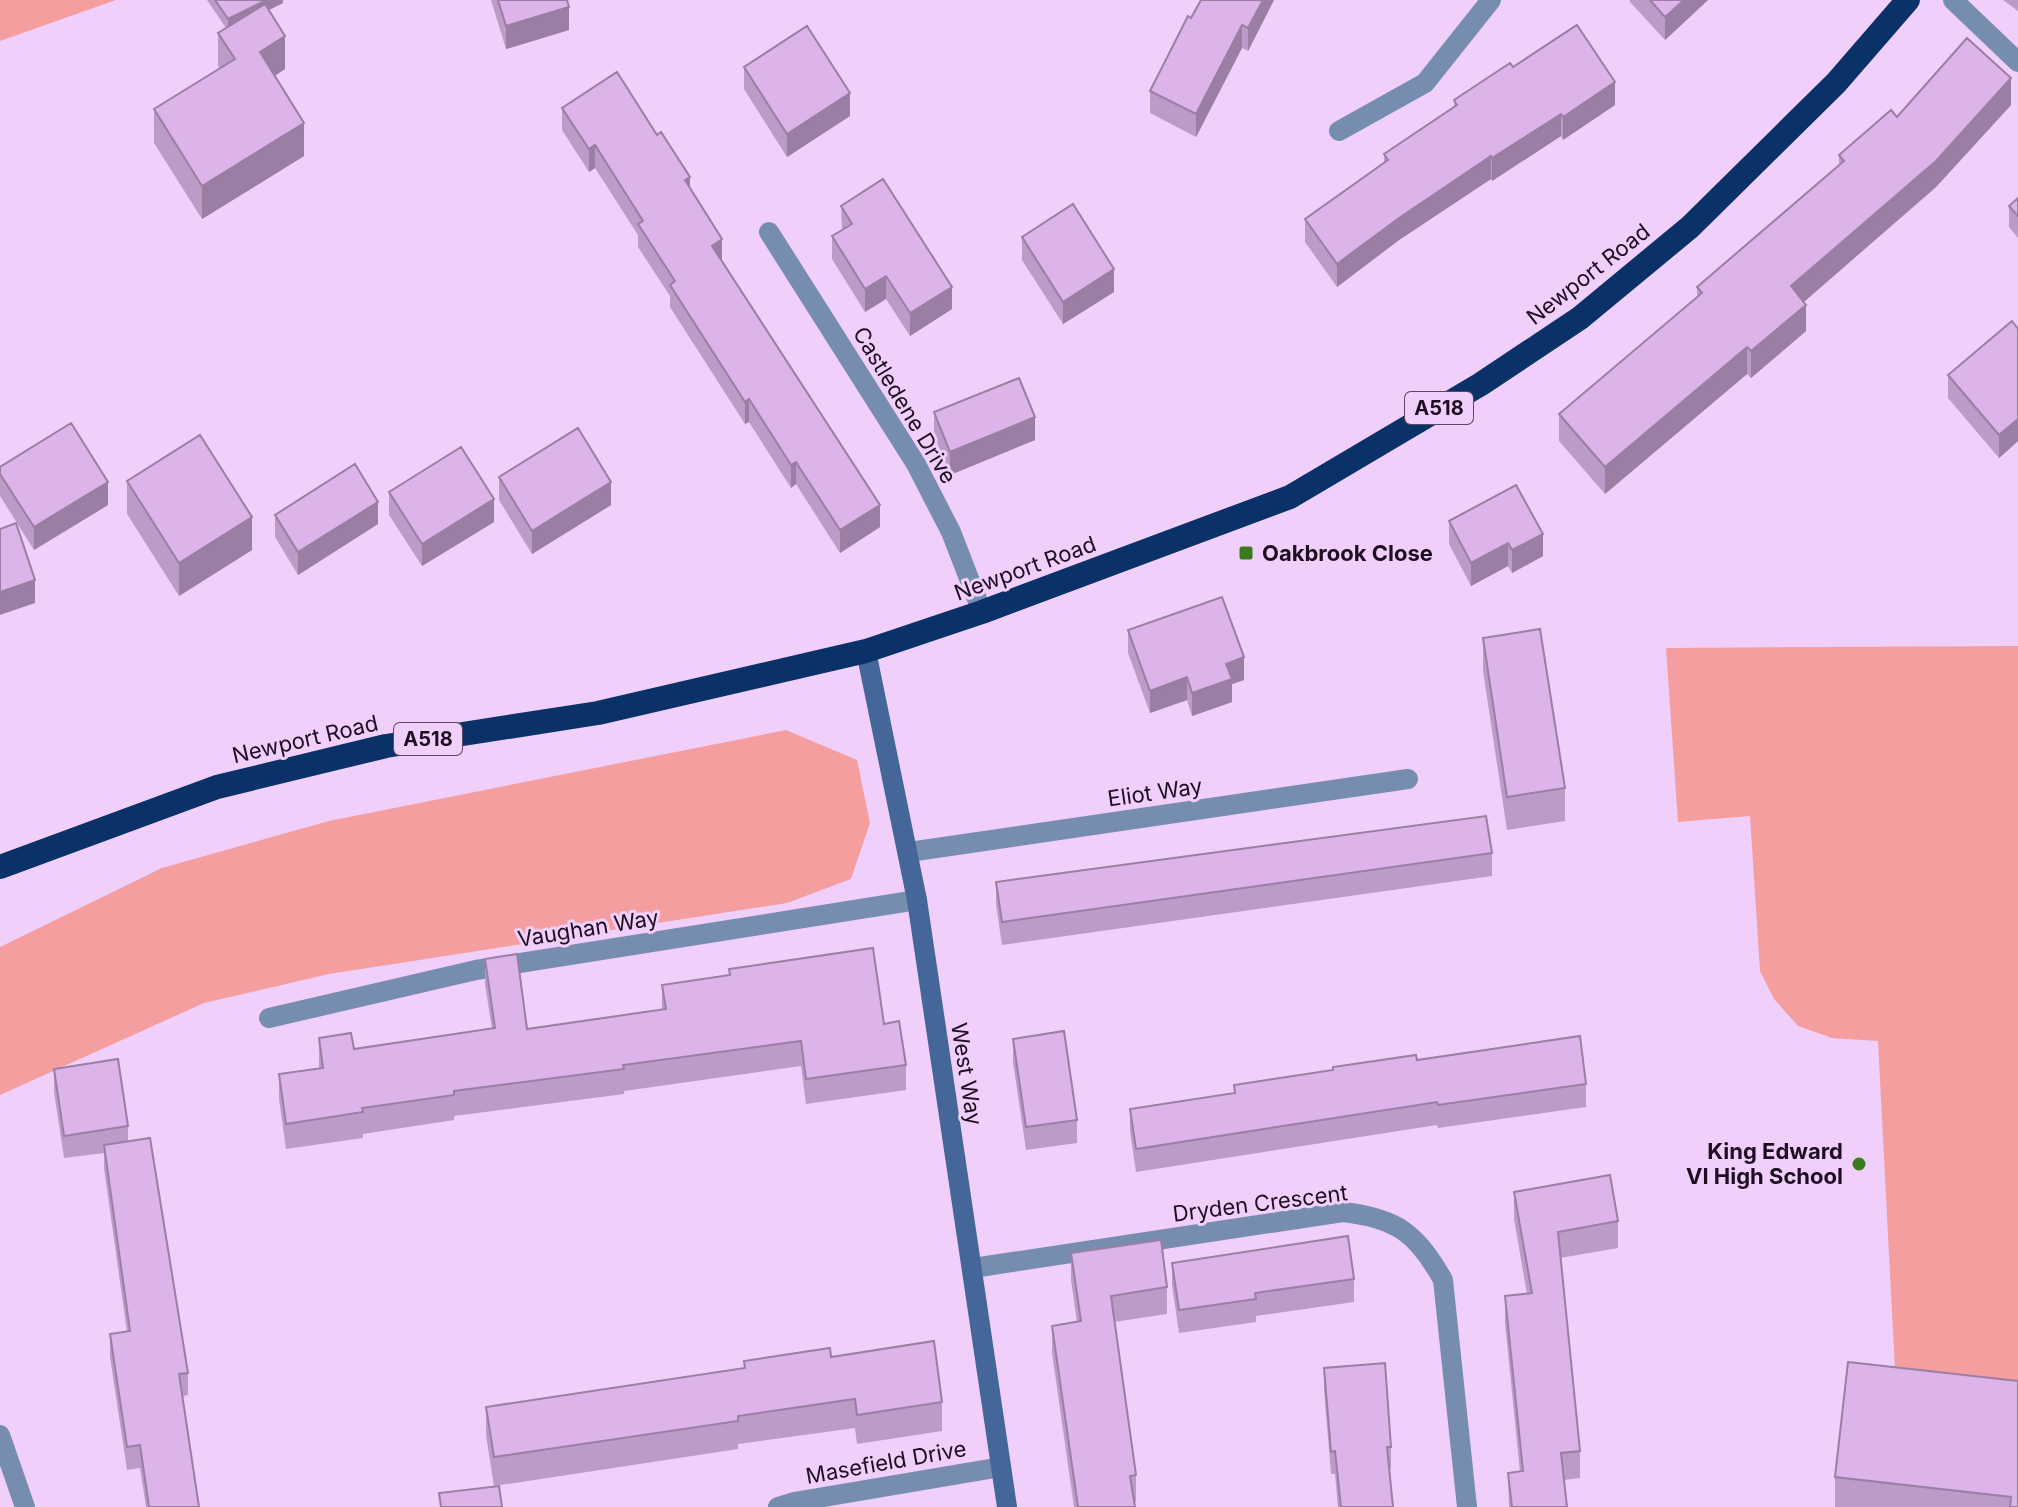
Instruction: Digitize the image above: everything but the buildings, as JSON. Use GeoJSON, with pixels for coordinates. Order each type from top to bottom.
{"type":"FeatureCollection","features":[{"type":"Feature","properties":{"kind":"highway","name":"Newport Road"},"geometry":{"type":"LineString","coordinates":[[0,867],[217,787],[386,746],[598,713],[866,651],[982,612],[1290,497],[1481,384],[1568,326],[1690,227],[1836,83],[1908,0]]}},
{"type":"Feature","properties":{"kind":"street"},"geometry":{"type":"LineString","coordinates":[[1339,131],[1425,83],[1491,0]]}},
{"type":"Feature","properties":{"kind":"street"},"geometry":{"type":"LineString","coordinates":[[1953,0],[2018,62]]}},
{"type":"Feature","properties":{"kind":"street","name":"Castledene Drive"},"geometry":{"type":"LineString","coordinates":[[769,232],[916,464],[951,532],[982,612]]}},
{"type":"Feature","properties":{"kind":"street","name":"West Way"},"geometry":{"type":"LineString","coordinates":[[866,651],[917,900],[1007,1507]]}},
{"type":"Feature","properties":{"kind":"street","name":"Eliot Way"},"geometry":{"type":"LineString","coordinates":[[909,852],[1408,779]]}},
{"type":"Feature","properties":{"kind":"street","name":"Vaughan Way"},"geometry":{"type":"LineString","coordinates":[[269,1018],[476,970],[917,900]]}},
{"type":"Feature","properties":{"kind":"street","name":"Dryden Crescent"},"geometry":{"type":"LineString","coordinates":[[973,1268],[1343,1212],[1371,1215],[1406,1231],[1426,1250],[1443,1280],[1467,1507]]}},
{"type":"Feature","properties":{"kind":"street"},"geometry":{"type":"LineString","coordinates":[[0,1435],[25,1507]]}},
{"type":"Feature","properties":{"kind":"street","name":"Masefield Drive"},"geometry":{"type":"LineString","coordinates":[[778,1507],[1001,1467]]}},
{"type":"Feature","properties":{"kind":"shaded area"},"geometry":{"type":"Polygon","coordinates":[[[0,0],[116,0],[0,41],[0,0]]]}},
{"type":"Feature","properties":{"kind":"shaded area"},"geometry":{"type":"Polygon","coordinates":[[[2018,646],[2018,1407],[1896,1389],[1878,1041],[1832,1038],[1798,1026],[1774,999],[1760,971],[1750,816],[1678,822],[1666,648],[2018,646]]]}},
{"type":"Feature","properties":{"kind":"shaded area"},"geometry":{"type":"Polygon","coordinates":[[[786,730],[857,760],[870,823],[851,879],[787,903],[329,974],[204,1003],[0,1095],[0,947],[162,868],[329,821],[786,730]]]}},
{"type":"Feature","properties":{"kind":"place","name":"Oakbrook Close"},"geometry":{"type":"Point","coordinates":[1246,553]}},
{"type":"Feature","properties":{"kind":"place","name":"King Edward VI High School"},"geometry":{"type":"Point","coordinates":[1859,1164]}}]}
